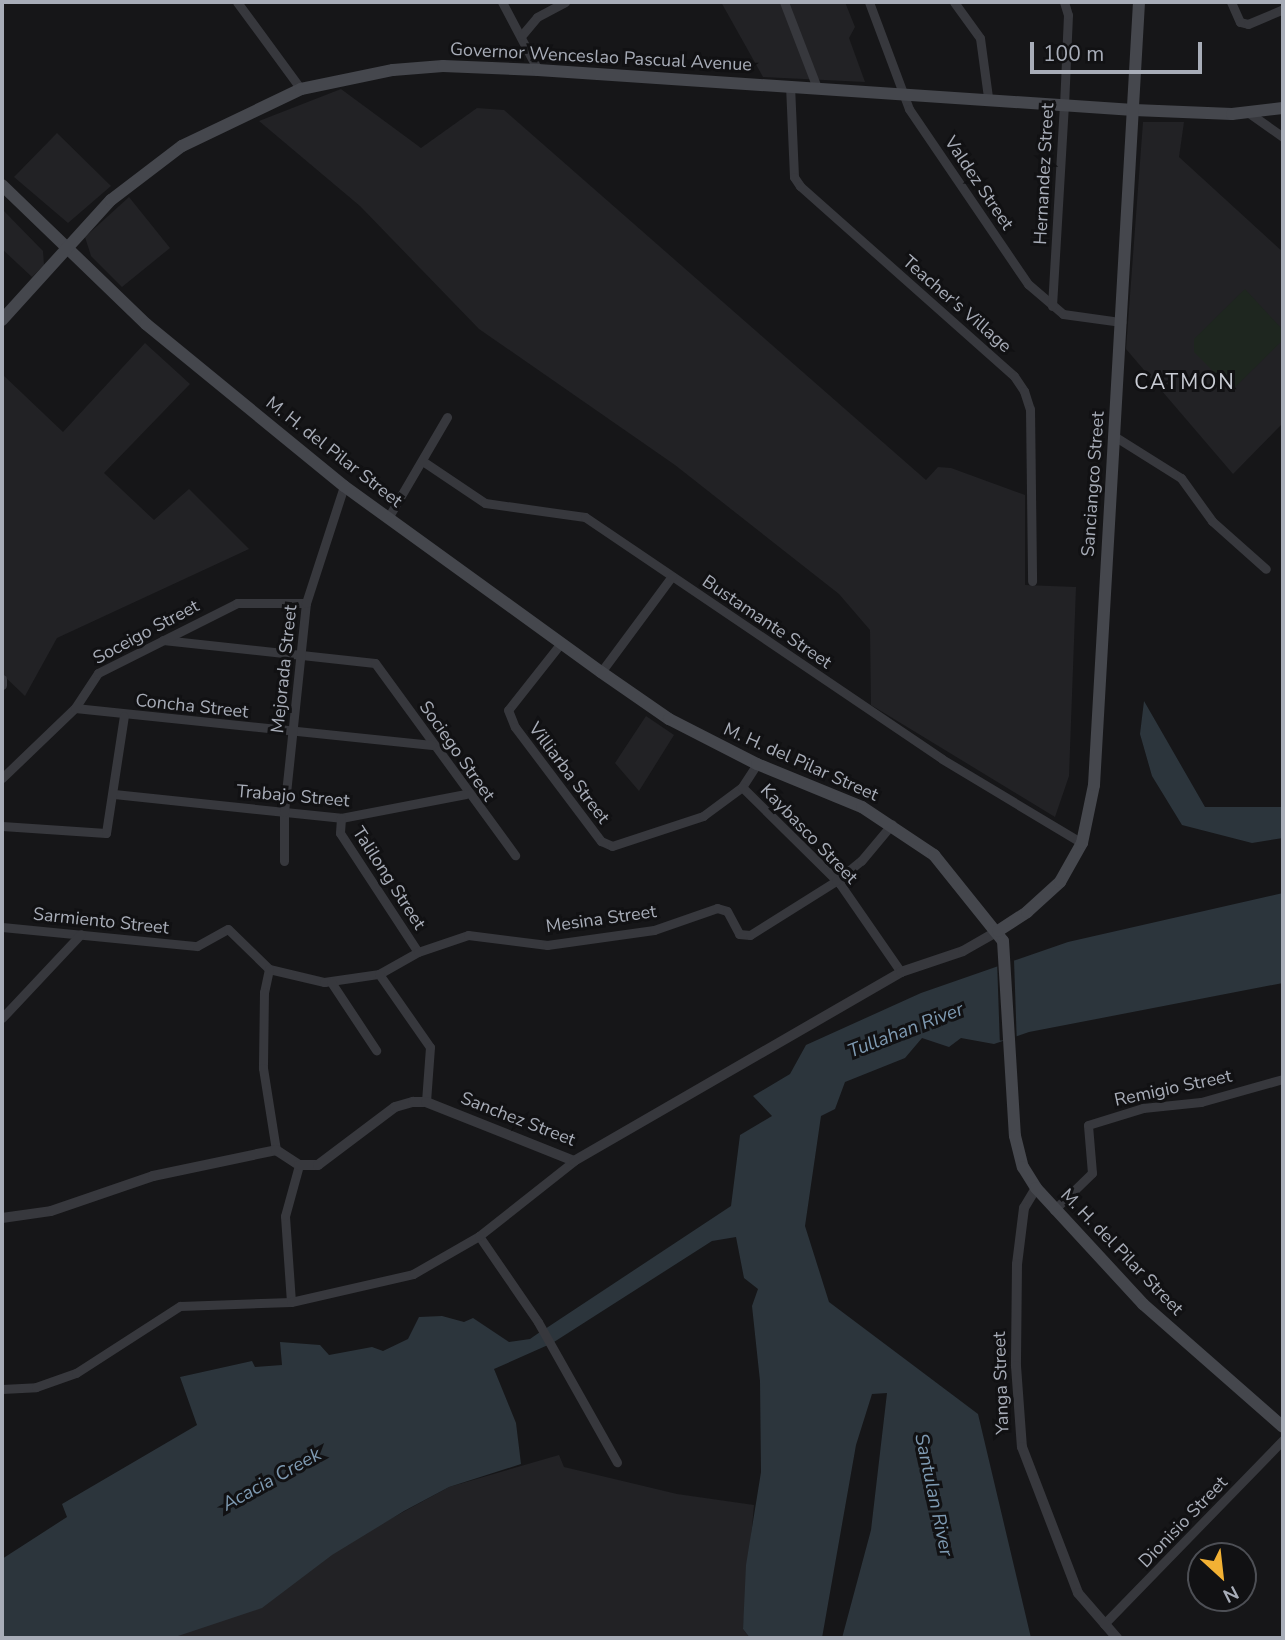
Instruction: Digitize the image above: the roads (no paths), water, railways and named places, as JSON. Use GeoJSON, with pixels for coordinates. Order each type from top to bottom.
{"type":"FeatureCollection","features":[{"type":"Feature","properties":{"kind":"main road","name":"Sanciangco Street"},"geometry":{"type":"LineString","coordinates":[[998,931],[1046,896],[1082,842],[1094,785],[1139,2]]}},
{"type":"Feature","properties":{"kind":"main road","name":"Governor Wenceslao Pascual Avenue"},"geometry":{"type":"LineString","coordinates":[[2,320],[111,200],[182,146],[301,89],[418,66],[816,85],[1134,110],[1249,113],[1283,108]]}},
{"type":"Feature","properties":{"kind":"main road","name":"M. H. del Pilar Street"},"geometry":{"type":"LineString","coordinates":[[2,185],[146,324],[344,486],[601,672],[669,719],[757,764],[892,824],[934,855],[998,931],[1006,960],[1015,1136],[1023,1167],[1054,1210],[1143,1304],[1283,1427]]}},
{"type":"Feature","properties":{"kind":"street"},"geometry":{"type":"LineString","coordinates":[[237,2],[301,89]]}},
{"type":"Feature","properties":{"kind":"street"},"geometry":{"type":"LineString","coordinates":[[502,2],[538,70]]}},
{"type":"Feature","properties":{"kind":"street"},"geometry":{"type":"LineString","coordinates":[[522,36],[537,17],[565,2]]}},
{"type":"Feature","properties":{"kind":"street"},"geometry":{"type":"LineString","coordinates":[[784,2],[816,85]]}},
{"type":"Feature","properties":{"kind":"street","name":"Valdez Street"},"geometry":{"type":"LineString","coordinates":[[869,2],[901,93],[1028,284],[1063,314],[1121,322]]}},
{"type":"Feature","properties":{"kind":"street"},"geometry":{"type":"LineString","coordinates":[[954,2],[980,38],[988,97]]}},
{"type":"Feature","properties":{"kind":"street","name":"Hernandez Street"},"geometry":{"type":"LineString","coordinates":[[1052,306],[1068,21],[1064,2]]}},
{"type":"Feature","properties":{"kind":"street"},"geometry":{"type":"LineString","coordinates":[[1231,2],[1240,22],[1248,24],[1283,9]]}},
{"type":"Feature","properties":{"kind":"street","name":"Teacher's Village"},"geometry":{"type":"LineString","coordinates":[[790,85],[793,177],[1014,376],[1024,391],[1030,409],[1032,581]]}},
{"type":"Feature","properties":{"kind":"street"},"geometry":{"type":"LineString","coordinates":[[1249,113],[1283,137]]}},
{"type":"Feature","properties":{"kind":"street"},"geometry":{"type":"LineString","coordinates":[[388,518],[424,462],[447,416]]}},
{"type":"Feature","properties":{"kind":"street"},"geometry":{"type":"LineString","coordinates":[[1114,436],[1176,474],[1212,521],[1266,569]]}},
{"type":"Feature","properties":{"kind":"street","name":"Bustamante Street"},"geometry":{"type":"LineString","coordinates":[[424,462],[485,503],[585,517],[942,759],[1082,842]]}},
{"type":"Feature","properties":{"kind":"street","name":"Mejorada Street"},"geometry":{"type":"LineString","coordinates":[[284,861],[284,811],[306,603],[344,486]]}},
{"type":"Feature","properties":{"kind":"street"},"geometry":{"type":"LineString","coordinates":[[601,672],[672,576]]}},
{"type":"Feature","properties":{"kind":"street","name":"Soceigo Street"},"geometry":{"type":"LineString","coordinates":[[2,778],[75,708],[98,673],[237,603],[306,603]]}},
{"type":"Feature","properties":{"kind":"street"},"geometry":{"type":"LineString","coordinates":[[163,640],[300,653]]}},
{"type":"Feature","properties":{"kind":"street","name":"Villiarba Street"},"geometry":{"type":"LineString","coordinates":[[561,643],[508,710],[515,727],[601,841],[612,846],[703,816],[742,788],[757,764]]}},
{"type":"Feature","properties":{"kind":"street","name":"Sociego Street"},"geometry":{"type":"LineString","coordinates":[[300,653],[375,663],[466,794],[515,855]]}},
{"type":"Feature","properties":{"kind":"street"},"geometry":{"type":"LineString","coordinates":[[2,679],[2,685]]}},
{"type":"Feature","properties":{"kind":"street","name":"Concha Street"},"geometry":{"type":"LineString","coordinates":[[75,708],[124,716],[432,745]]}},
{"type":"Feature","properties":{"kind":"street"},"geometry":{"type":"LineString","coordinates":[[2,826],[106,833],[124,716]]}},
{"type":"Feature","properties":{"kind":"street","name":"Kaybasco Street"},"geometry":{"type":"LineString","coordinates":[[742,788],[836,881],[901,972]]}},
{"type":"Feature","properties":{"kind":"street","name":"Trabajo Street"},"geometry":{"type":"LineString","coordinates":[[114,794],[341,818],[466,794]]}},
{"type":"Feature","properties":{"kind":"street","name":"Talilong Street"},"geometry":{"type":"LineString","coordinates":[[341,818],[340,833],[418,952]]}},
{"type":"Feature","properties":{"kind":"street","name":"Mesina Street"},"geometry":{"type":"LineString","coordinates":[[269,970],[331,982],[379,974],[418,952],[468,934],[547,945],[654,930],[717,908],[727,911],[739,934],[750,935],[836,881],[861,861],[892,824]]}},
{"type":"Feature","properties":{"kind":"street","name":"Sarmiento Street"},"geometry":{"type":"LineString","coordinates":[[2,926],[197,946],[228,929],[269,970]]}},
{"type":"Feature","properties":{"kind":"street","name":"Sanchez Street"},"geometry":{"type":"LineString","coordinates":[[426,1102],[575,1161],[901,972],[963,951],[998,931]]}},
{"type":"Feature","properties":{"kind":"street"},"geometry":{"type":"LineString","coordinates":[[2,1018],[82,934]]}},
{"type":"Feature","properties":{"kind":"street"},"geometry":{"type":"LineString","coordinates":[[269,970],[264,992],[263,1068],[276,1150]]}},
{"type":"Feature","properties":{"kind":"street"},"geometry":{"type":"LineString","coordinates":[[4,1220],[51,1211],[153,1176],[276,1150],[299,1165],[329,1159],[395,1107],[426,1102],[430,1047],[379,974]]}},
{"type":"Feature","properties":{"kind":"street"},"geometry":{"type":"LineString","coordinates":[[331,982],[376,1050]]}},
{"type":"Feature","properties":{"kind":"street","name":"Remigio Street"},"geometry":{"type":"LineString","coordinates":[[1054,1210],[1092,1173],[1085,1128],[1088,1125],[1143,1108],[1201,1102],[1283,1079]]}},
{"type":"Feature","properties":{"kind":"street"},"geometry":{"type":"LineString","coordinates":[[2,1389],[36,1387],[69,1376],[180,1306],[291,1302],[413,1274],[479,1236],[575,1161]]}},
{"type":"Feature","properties":{"kind":"street"},"geometry":{"type":"LineString","coordinates":[[291,1302],[285,1216],[299,1165]]}},
{"type":"Feature","properties":{"kind":"street","name":"Yanga Street"},"geometry":{"type":"LineString","coordinates":[[1036,1188],[1024,1208],[1017,1264],[1016,1366],[1022,1447],[1078,1593],[1117,1638]]}},
{"type":"Feature","properties":{"kind":"street"},"geometry":{"type":"LineString","coordinates":[[479,1236],[538,1322],[617,1462]]}},
{"type":"Feature","properties":{"kind":"street","name":"Dionisio Street"},"geometry":{"type":"LineString","coordinates":[[1104,1624],[1283,1440]]}},
{"type":"Feature","properties":{"kind":"water"},"geometry":{"type":"Polygon","coordinates":[[[1144,701],[1205,807],[1283,807],[1283,838],[1252,843],[1182,825],[1152,776],[1140,734],[1144,701]]]}},
{"type":"Feature","properties":{"kind":"water"},"geometry":{"type":"Polygon","coordinates":[[[1283,893],[1283,983],[1029,1032],[994,1044],[961,1038],[949,1047],[922,1038],[905,1058],[845,1082],[835,1109],[821,1116],[805,1226],[829,1302],[978,1414],[1031,1638],[842,1638],[871,1530],[887,1393],[872,1394],[856,1445],[822,1638],[750,1638],[743,1629],[746,1565],[761,1472],[760,1381],[752,1306],[758,1289],[744,1278],[736,1237],[712,1241],[554,1342],[545,1329],[731,1206],[740,1135],[772,1116],[753,1096],[790,1074],[806,1045],[921,993],[1068,942],[1283,893]]]}},
{"type":"Feature","properties":{"kind":"water","name":"Acacia Creek"},"geometry":{"type":"Polygon","coordinates":[[[442,1316],[464,1322],[473,1318],[509,1342],[530,1339],[540,1332],[548,1345],[494,1369],[516,1423],[521,1464],[449,1487],[404,1511],[332,1555],[262,1608],[172,1638],[2,1638],[2,1559],[67,1517],[62,1504],[197,1425],[180,1377],[252,1361],[255,1367],[282,1365],[280,1342],[320,1345],[329,1355],[372,1347],[383,1351],[408,1339],[419,1317],[442,1316]]]}},
{"type":"Feature","properties":{"kind":"district","name":"CATMON"},"geometry":{"type":"Point","coordinates":[1185,382]}},
{"type":"Feature","properties":{"kind":"water label","name":"Tullahan River"},"geometry":{"type":"Point","coordinates":[906,1031]}},
{"type":"Feature","properties":{"kind":"water label","name":"Santulan River"},"geometry":{"type":"Point","coordinates":[933,1495]}}]}
